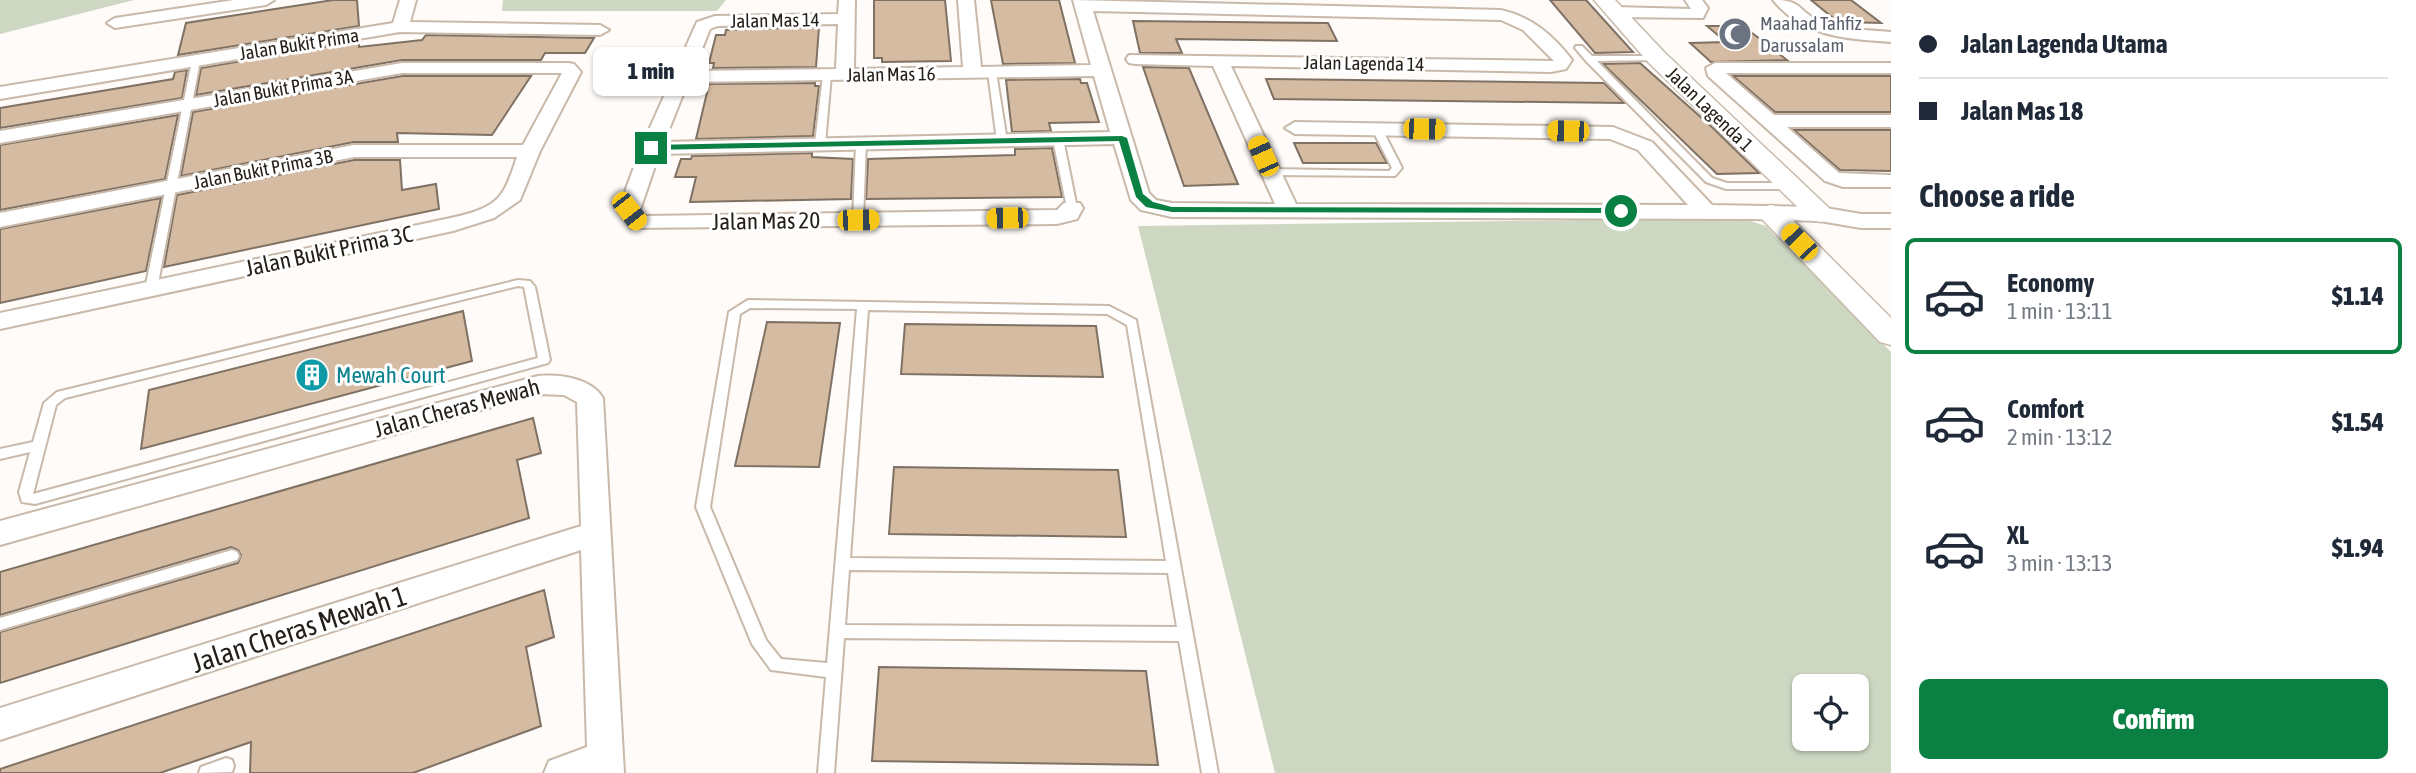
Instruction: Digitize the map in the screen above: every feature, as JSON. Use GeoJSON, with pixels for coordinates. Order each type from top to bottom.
{"type":"FeatureCollection","features":[{"type":"Feature","properties":{"kind":"street"},"geometry":{"type":"LineString","coordinates":[[115,23],[266,0]]}},
{"type":"Feature","properties":{"kind":"street"},"geometry":{"type":"LineString","coordinates":[[400,27],[408,0]]}},
{"type":"Feature","properties":{"kind":"street"},"geometry":{"type":"LineString","coordinates":[[836,75],[847,19],[847,0]]}},
{"type":"Feature","properties":{"kind":"street"},"geometry":{"type":"LineString","coordinates":[[966,0],[983,72]]}},
{"type":"Feature","properties":{"kind":"street"},"geometry":{"type":"LineString","coordinates":[[1609,6],[1697,14],[1700,8],[1693,0]]}},
{"type":"Feature","properties":{"kind":"street"},"geometry":{"type":"LineString","coordinates":[[1781,0],[1811,24],[1846,34],[1891,37]]}},
{"type":"Feature","properties":{"kind":"street"},"geometry":{"type":"LineString","coordinates":[[1082,3],[1139,195],[1149,205],[1172,210],[1705,211],[1820,214],[1861,221],[1891,221]]}},
{"type":"Feature","properties":{"kind":"street","name":"Jalan Lagenda 14"},"geometry":{"type":"LineString","coordinates":[[1082,3],[1518,17],[1563,60],[1560,65],[1135,59]]}},
{"type":"Feature","properties":{"kind":"street","name":"Jalan Lagenda 1"},"geometry":{"type":"LineString","coordinates":[[1609,6],[1657,58],[1820,214]]}},
{"type":"Feature","properties":{"kind":"street","name":"Jalan Mas 14"},"geometry":{"type":"LineString","coordinates":[[703,26],[715,21],[847,19]]}},
{"type":"Feature","properties":{"kind":"street"},"geometry":{"type":"LineString","coordinates":[[629,211],[651,148],[703,26]]}},
{"type":"Feature","properties":{"kind":"street","name":"Jalan Bukit Prima"},"geometry":{"type":"LineString","coordinates":[[0,93],[400,27],[600,30]]}},
{"type":"Feature","properties":{"kind":"street"},"geometry":{"type":"LineString","coordinates":[[1867,36],[1891,53]]}},
{"type":"Feature","properties":{"kind":"street"},"geometry":{"type":"LineString","coordinates":[[1219,61],[1288,209]]}},
{"type":"Feature","properties":{"kind":"street","name":"Jalan Bukit Prima 3A"},"geometry":{"type":"LineString","coordinates":[[0,137],[402,68],[568,68]]}},
{"type":"Feature","properties":{"kind":"street","name":"Jalan Bukit Prima 3C"},"geometry":{"type":"LineString","coordinates":[[0,321],[465,221],[508,200],[530,150],[572,72],[568,68]]}},
{"type":"Feature","properties":{"kind":"street"},"geometry":{"type":"LineString","coordinates":[[1891,68],[1714,68],[1714,72],[1832,177],[1843,181],[1891,181]]}},
{"type":"Feature","properties":{"kind":"street","name":"Jalan Mas 16"},"geometry":{"type":"LineString","coordinates":[[681,77],[1102,70]]}},
{"type":"Feature","properties":{"kind":"street"},"geometry":{"type":"LineString","coordinates":[[1770,121],[1891,121]]}},
{"type":"Feature","properties":{"kind":"street"},"geometry":{"type":"LineString","coordinates":[[1295,128],[1613,133],[1644,146],[1705,211]]}},
{"type":"Feature","properties":{"kind":"street"},"geometry":{"type":"LineString","coordinates":[[651,148],[1122,138]]}},
{"type":"Feature","properties":{"kind":"street","name":"Jalan Bukit Prima 3B"},"geometry":{"type":"LineString","coordinates":[[0,220],[369,150],[530,150]]}},
{"type":"Feature","properties":{"kind":"street"},"geometry":{"type":"LineString","coordinates":[[1820,214],[1840,206],[1891,206]]}},
{"type":"Feature","properties":{"kind":"street","name":"Jalan Mas 20"},"geometry":{"type":"LineString","coordinates":[[629,211],[639,223],[1057,217],[1069,214],[1072,208]]}},
{"type":"Feature","properties":{"kind":"street"},"geometry":{"type":"LineString","coordinates":[[1771,213],[1891,335]]}},
{"type":"Feature","properties":{"kind":"street","name":"Jalan Cheras Mewah"},"geometry":{"type":"LineString","coordinates":[[0,533],[538,385],[553,383],[572,387],[590,398],[605,765]]}},
{"type":"Feature","properties":{"kind":"street","name":"Jalan Cheras Mewah 1"},"geometry":{"type":"LineString","coordinates":[[0,724],[597,533]]}},
{"type":"Feature","properties":{"kind":"street"},"geometry":{"type":"LineString","coordinates":[[562,773],[605,765]]}},
{"type":"Feature","properties":{"kind":"lane"},"geometry":{"type":"LineString","coordinates":[[1579,48],[1709,180],[1726,186],[1791,186]]}},
{"type":"Feature","properties":{"kind":"lane"},"geometry":{"type":"LineString","coordinates":[[1589,60],[1657,58]]}},
{"type":"Feature","properties":{"kind":"lane"},"geometry":{"type":"LineString","coordinates":[[151,289],[196,61]]}},
{"type":"Feature","properties":{"kind":"lane"},"geometry":{"type":"LineString","coordinates":[[983,72],[1002,141]]}},
{"type":"Feature","properties":{"kind":"lane"},"geometry":{"type":"LineString","coordinates":[[820,144],[836,75]]}},
{"type":"Feature","properties":{"kind":"lane"},"geometry":{"type":"LineString","coordinates":[[1270,172],[1392,174],[1397,168],[1377,129]]}},
{"type":"Feature","properties":{"kind":"lane"},"geometry":{"type":"LineString","coordinates":[[1058,139],[1072,208]]}},
{"type":"Feature","properties":{"kind":"lane"},"geometry":{"type":"LineString","coordinates":[[858,220],[861,143]]}},
{"type":"Feature","properties":{"kind":"lane"},"geometry":{"type":"LineString","coordinates":[[518,283],[526,283],[529,287],[545,355],[544,360],[534,364],[35,499],[27,498],[26,492],[38,446],[50,404],[61,395],[518,283]]}},
{"type":"Feature","properties":{"kind":"lane"},"geometry":{"type":"LineString","coordinates":[[834,671],[777,665],[760,644],[703,507],[735,312],[748,304],[1109,310],[1132,323],[1210,773]]}},
{"type":"Feature","properties":{"kind":"lane"},"geometry":{"type":"LineString","coordinates":[[826,773],[863,306]]}},
{"type":"Feature","properties":{"kind":"lane"},"geometry":{"type":"LineString","coordinates":[[0,454],[38,446]]}},
{"type":"Feature","properties":{"kind":"lane"},"geometry":{"type":"LineString","coordinates":[[0,624],[232,556]]}},
{"type":"Feature","properties":{"kind":"lane"},"geometry":{"type":"LineString","coordinates":[[843,564],[1175,567]]}},
{"type":"Feature","properties":{"kind":"lane"},"geometry":{"type":"LineString","coordinates":[[837,631],[1186,634]]}},
{"type":"Feature","properties":{"kind":"lane"},"geometry":{"type":"LineString","coordinates":[[207,773],[226,766]]}},
{"type":"Feature","properties":{"kind":"green space"},"geometry":{"type":"Polygon","coordinates":[[[0,0],[134,0],[0,34],[0,0]]]}},
{"type":"Feature","properties":{"kind":"green space"},"geometry":{"type":"Polygon","coordinates":[[[503,0],[726,0],[717,11],[502,11],[503,0]]]}},
{"type":"Feature","properties":{"kind":"green space"},"geometry":{"type":"Polygon","coordinates":[[[1741,218],[1766,226],[1891,352],[1891,773],[1275,773],[1138,226],[1741,218]]]}},
{"type":"Feature","properties":{"kind":"building"},"geometry":{"type":"Polygon","coordinates":[[[333,0],[357,0],[359,26],[178,55],[186,23],[333,0]]]}},
{"type":"Feature","properties":{"kind":"building"},"geometry":{"type":"Polygon","coordinates":[[[874,0],[945,0],[951,61],[882,62],[882,58],[874,58],[874,0]]]}},
{"type":"Feature","properties":{"kind":"building"},"geometry":{"type":"Polygon","coordinates":[[[991,0],[1059,0],[1075,63],[1003,64],[991,0]]]}},
{"type":"Feature","properties":{"kind":"building"},"geometry":{"type":"Polygon","coordinates":[[[1550,0],[1586,0],[1633,52],[1595,53],[1550,0]]]}},
{"type":"Feature","properties":{"kind":"building"},"geometry":{"type":"Polygon","coordinates":[[[1811,0],[1851,0],[1881,23],[1838,22],[1811,0]]]}},
{"type":"Feature","properties":{"kind":"building"},"geometry":{"type":"Polygon","coordinates":[[[1133,21],[1328,23],[1337,41],[1176,39],[1182,53],[1140,53],[1133,21]]]}},
{"type":"Feature","properties":{"kind":"building"},"geometry":{"type":"Polygon","coordinates":[[[1707,26],[1743,26],[1787,60],[1711,62],[1690,43],[1726,42],[1707,26]]]}},
{"type":"Feature","properties":{"kind":"building"},"geometry":{"type":"Polygon","coordinates":[[[819,27],[816,67],[713,68],[714,63],[709,63],[716,35],[725,35],[726,30],[819,27]]]}},
{"type":"Feature","properties":{"kind":"building"},"geometry":{"type":"Polygon","coordinates":[[[426,35],[594,38],[585,53],[545,53],[541,60],[402,60],[196,95],[201,68],[359,41],[359,47],[422,40],[426,35]]]}},
{"type":"Feature","properties":{"kind":"building"},"geometry":{"type":"Polygon","coordinates":[[[1640,63],[1759,173],[1717,174],[1603,64],[1640,63]]]}},
{"type":"Feature","properties":{"kind":"building"},"geometry":{"type":"Polygon","coordinates":[[[1143,67],[1189,68],[1238,184],[1184,186],[1143,67]]]}},
{"type":"Feature","properties":{"kind":"building"},"geometry":{"type":"Polygon","coordinates":[[[187,70],[182,98],[0,128],[0,108],[173,79],[175,72],[187,70]]]}},
{"type":"Feature","properties":{"kind":"building"},"geometry":{"type":"Polygon","coordinates":[[[402,76],[531,76],[492,135],[397,133],[398,142],[354,142],[181,176],[193,112],[402,76]]]}},
{"type":"Feature","properties":{"kind":"building"},"geometry":{"type":"Polygon","coordinates":[[[1733,76],[1891,76],[1891,112],[1775,112],[1733,76]]]}},
{"type":"Feature","properties":{"kind":"building"},"geometry":{"type":"Polygon","coordinates":[[[1080,79],[1081,83],[1087,83],[1099,122],[1049,123],[1051,131],[1012,132],[1006,80],[1080,79]]]}},
{"type":"Feature","properties":{"kind":"building"},"geometry":{"type":"Polygon","coordinates":[[[1266,79],[1604,83],[1624,103],[1274,99],[1266,79]]]}},
{"type":"Feature","properties":{"kind":"building"},"geometry":{"type":"Polygon","coordinates":[[[815,83],[815,86],[819,86],[813,136],[696,139],[709,84],[815,83]]]}},
{"type":"Feature","properties":{"kind":"building"},"geometry":{"type":"Polygon","coordinates":[[[178,115],[165,179],[0,210],[0,145],[178,115]]]}},
{"type":"Feature","properties":{"kind":"building"},"geometry":{"type":"Polygon","coordinates":[[[1794,130],[1891,130],[1891,171],[1840,170],[1794,130]]]}},
{"type":"Feature","properties":{"kind":"building"},"geometry":{"type":"Polygon","coordinates":[[[1294,143],[1376,143],[1387,163],[1303,163],[1294,143]]]}},
{"type":"Feature","properties":{"kind":"building"},"geometry":{"type":"Polygon","coordinates":[[[1052,148],[1062,197],[866,199],[868,159],[1015,155],[1015,149],[1052,148]]]}},
{"type":"Feature","properties":{"kind":"building"},"geometry":{"type":"Polygon","coordinates":[[[812,153],[812,157],[853,159],[851,199],[690,202],[696,177],[675,177],[681,159],[691,159],[692,156],[812,153]]]}},
{"type":"Feature","properties":{"kind":"building"},"geometry":{"type":"Polygon","coordinates":[[[354,160],[400,160],[402,190],[436,184],[439,209],[164,267],[177,195],[354,160]]]}},
{"type":"Feature","properties":{"kind":"building"},"geometry":{"type":"Polygon","coordinates":[[[161,198],[146,271],[0,303],[0,229],[161,198]]]}},
{"type":"Feature","properties":{"kind":"building","name":"Mewah Court"},"geometry":{"type":"Polygon","coordinates":[[[463,311],[472,361],[141,449],[149,390],[463,311]]]}},
{"type":"Feature","properties":{"kind":"building"},"geometry":{"type":"Polygon","coordinates":[[[767,322],[840,323],[819,467],[735,466],[767,322]]]}},
{"type":"Feature","properties":{"kind":"building"},"geometry":{"type":"Polygon","coordinates":[[[905,324],[1096,326],[1103,377],[901,374],[905,324]]]}},
{"type":"Feature","properties":{"kind":"building"},"geometry":{"type":"Polygon","coordinates":[[[533,418],[541,453],[517,460],[529,518],[0,683],[0,632],[238,563],[241,555],[231,547],[0,615],[0,572],[533,418]]]}},
{"type":"Feature","properties":{"kind":"building"},"geometry":{"type":"Polygon","coordinates":[[[894,467],[1118,470],[1126,537],[889,534],[894,467]]]}},
{"type":"Feature","properties":{"kind":"building"},"geometry":{"type":"Polygon","coordinates":[[[544,590],[554,637],[526,647],[541,726],[413,773],[250,773],[251,742],[160,773],[0,773],[0,769],[544,590]]]}},
{"type":"Feature","properties":{"kind":"building"},"geometry":{"type":"Polygon","coordinates":[[[879,667],[1146,671],[1158,765],[872,761],[879,667]]]}},
{"type":"Feature","properties":{"kind":"place","name":"Maahad Tahfiz Darussalam"},"geometry":{"type":"Point","coordinates":[1735,34]}},
{"type":"Feature","properties":{"kind":"place","name":"Mewah Court"},"geometry":{"type":"Point","coordinates":[312,375]}},
{"type":"Feature","properties":{"kind":"route"},"geometry":{"type":"LineString","coordinates":[[651,148],[1122,138],[1139,195],[1149,205],[1172,210],[1621,211]]}}]}
